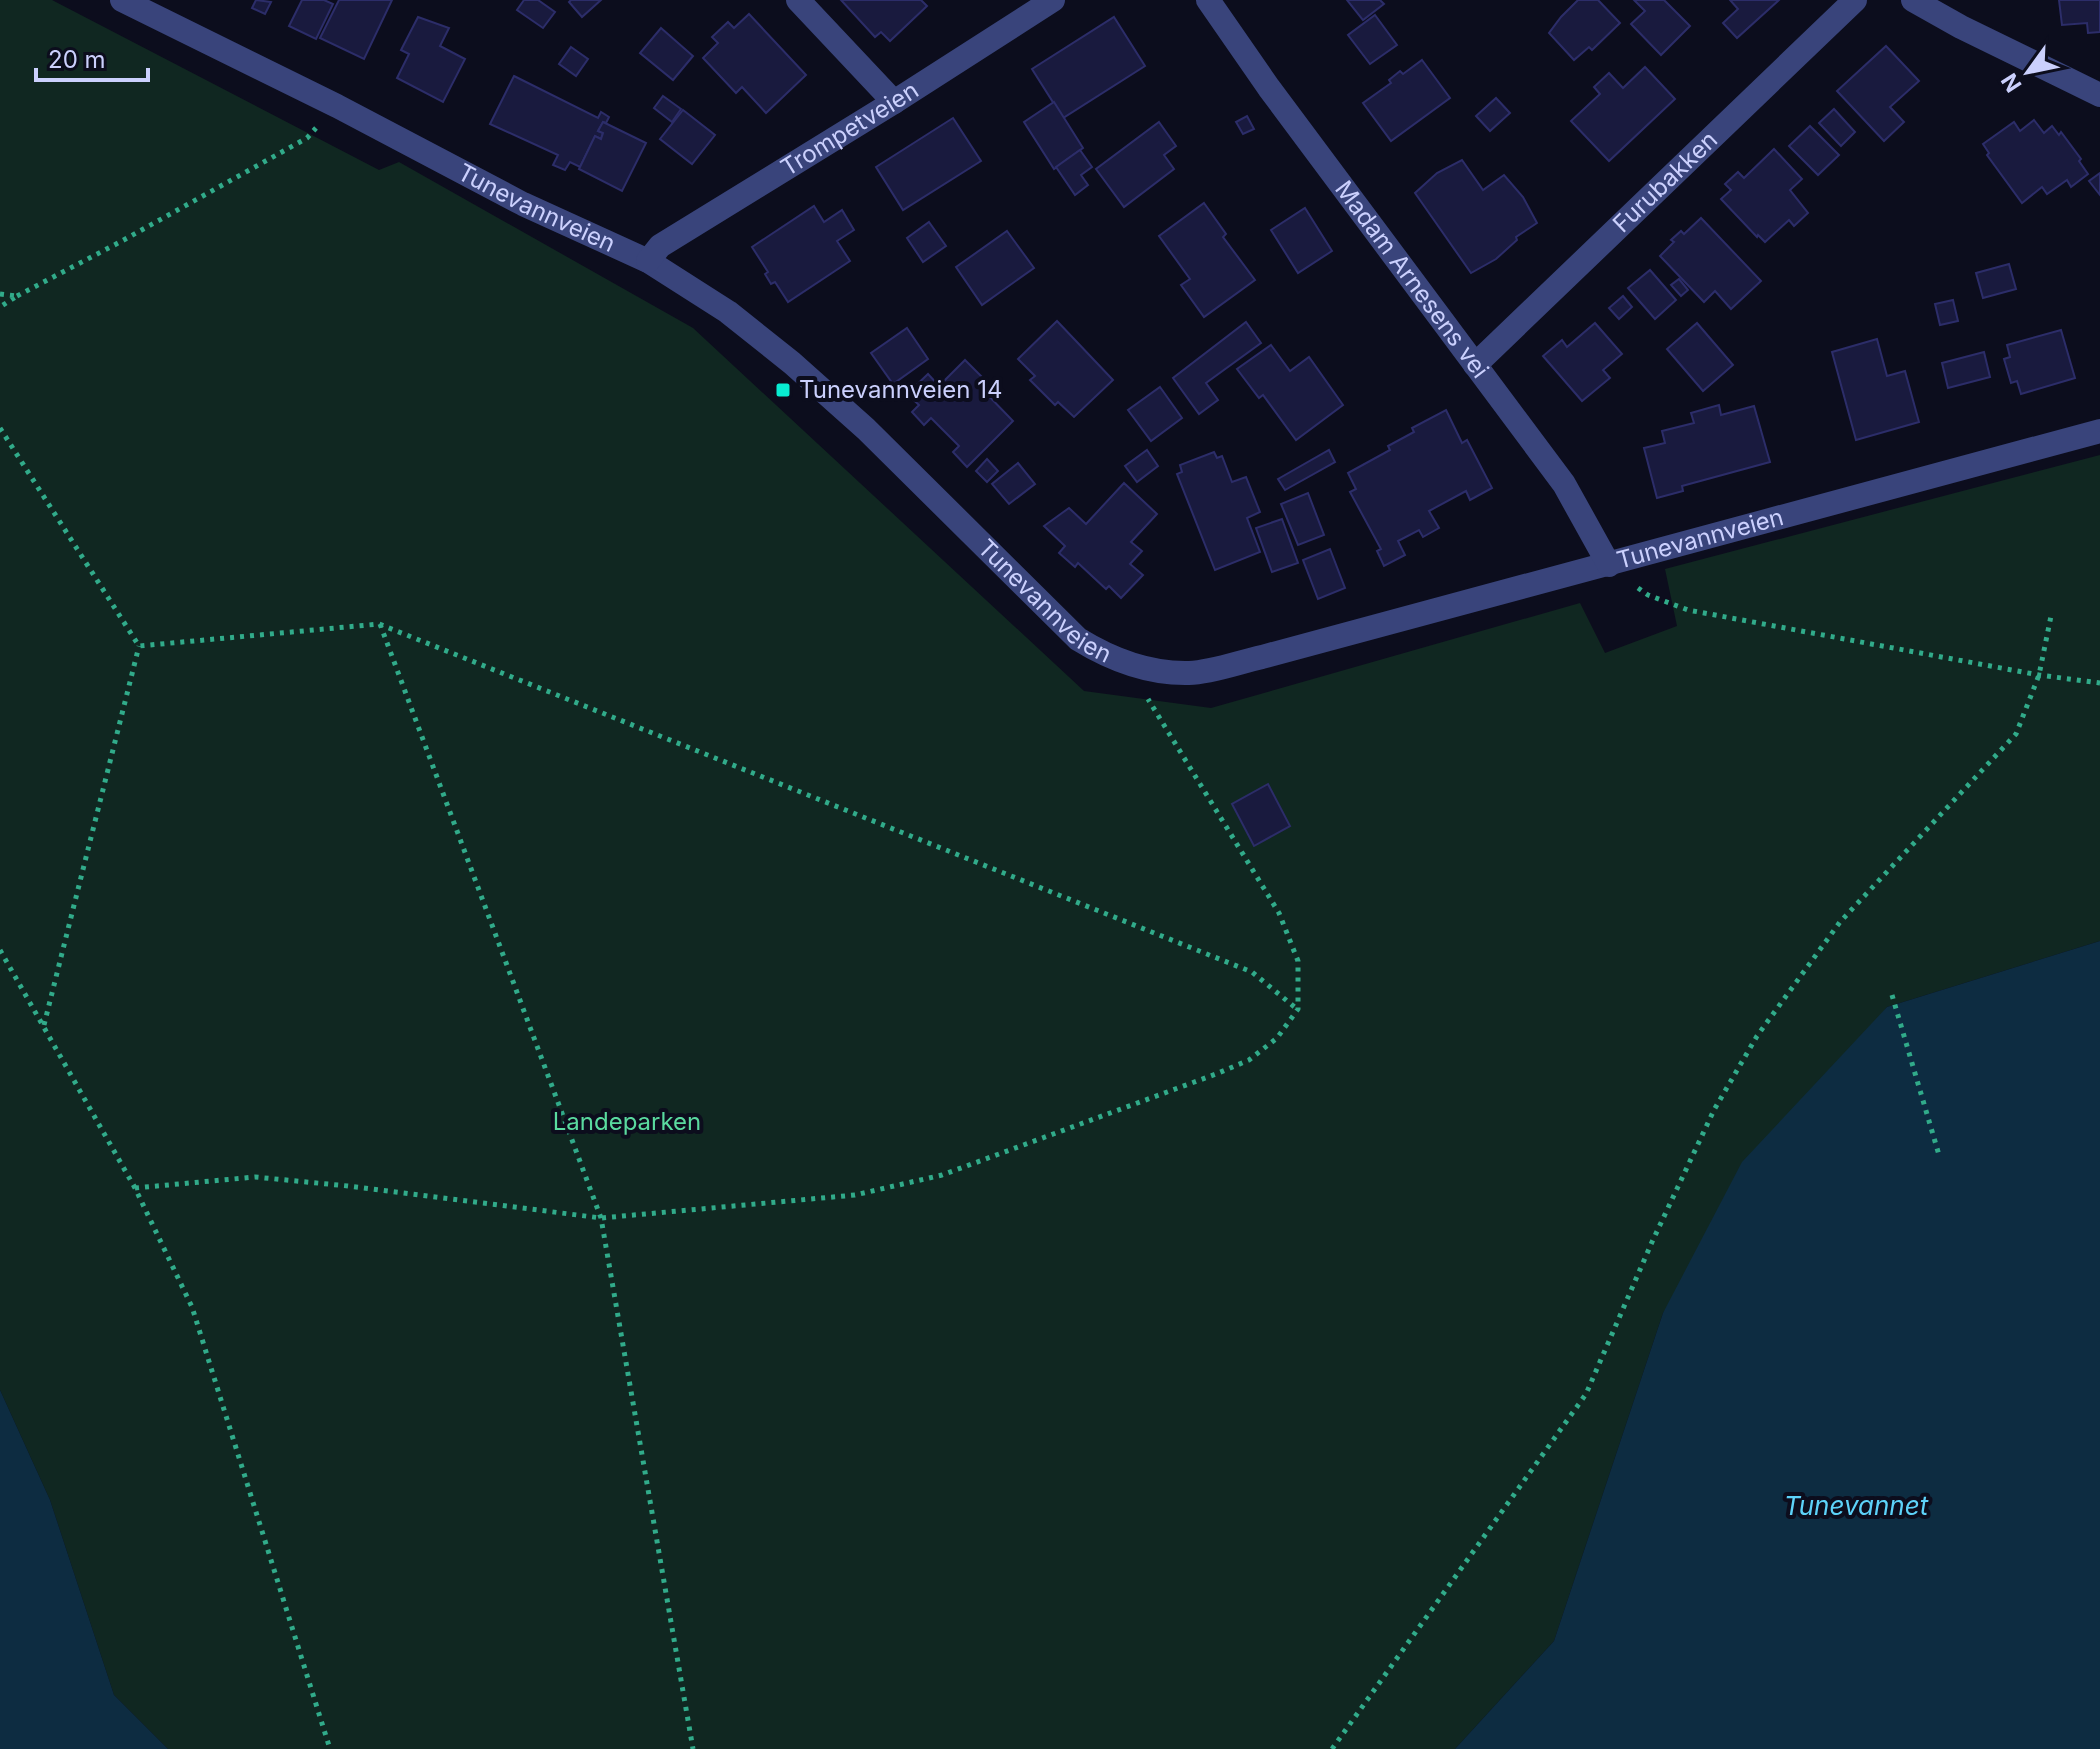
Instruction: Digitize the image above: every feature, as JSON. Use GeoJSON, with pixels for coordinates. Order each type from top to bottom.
{"type":"FeatureCollection","features":[{"type":"Feature","properties":{"kind":"street","name":"Tunevannveien"},"geometry":{"type":"LineString","coordinates":[[122,0],[337,106],[523,204],[648,261],[728,312],[792,363],[866,429],[1078,639],[1102,654],[1153,671],[1192,673],[1262,657],[2100,431]]}},
{"type":"Feature","properties":{"kind":"street"},"geometry":{"type":"LineString","coordinates":[[798,0],[894,102]]}},
{"type":"Feature","properties":{"kind":"street","name":"Trompetveien"},"geometry":{"type":"LineString","coordinates":[[648,261],[660,246],[1053,0]]}},
{"type":"Feature","properties":{"kind":"street","name":"Madam Arnesens vei"},"geometry":{"type":"LineString","coordinates":[[1208,0],[1269,88],[1564,484],[1609,565]]}},
{"type":"Feature","properties":{"kind":"street","name":"Furubakken"},"geometry":{"type":"LineString","coordinates":[[1475,365],[1855,0]]}},
{"type":"Feature","properties":{"kind":"street"},"geometry":{"type":"LineString","coordinates":[[1913,0],[2100,95]]}},
{"type":"Feature","properties":{"kind":"path"},"geometry":{"type":"LineString","coordinates":[[0,307],[307,138],[337,106]]}},
{"type":"Feature","properties":{"kind":"path"},"geometry":{"type":"LineString","coordinates":[[0,294],[17,296]]}},
{"type":"Feature","properties":{"kind":"path"},"geometry":{"type":"LineString","coordinates":[[0,428],[139,646],[44,1027]]}},
{"type":"Feature","properties":{"kind":"path"},"geometry":{"type":"LineString","coordinates":[[1609,565],[1648,595],[1688,610],[2039,675],[2100,683]]}},
{"type":"Feature","properties":{"kind":"path"},"geometry":{"type":"LineString","coordinates":[[1332,1749],[1586,1394],[1714,1110],[1757,1036],[1840,922],[2016,734],[2039,675],[2051,616]]}},
{"type":"Feature","properties":{"kind":"path"},"geometry":{"type":"LineString","coordinates":[[139,646],[379,624],[1252,972],[1298,1009]]}},
{"type":"Feature","properties":{"kind":"path"},"geometry":{"type":"LineString","coordinates":[[379,624],[601,1218],[693,1749]]}},
{"type":"Feature","properties":{"kind":"path"},"geometry":{"type":"LineString","coordinates":[[135,1188],[255,1177],[601,1218],[855,1195],[942,1175],[1249,1060],[1277,1038],[1298,1009],[1298,961],[1279,913],[1126,663]]}},
{"type":"Feature","properties":{"kind":"path"},"geometry":{"type":"LineString","coordinates":[[0,950],[135,1188],[192,1307],[330,1749]]}},
{"type":"Feature","properties":{"kind":"path"},"geometry":{"type":"LineString","coordinates":[[1892,995],[1939,1155]]}},
{"type":"Feature","properties":{"kind":"green space","name":"Landeparken"},"geometry":{"type":"Polygon","coordinates":[[[0,0],[52,0],[379,170],[399,162],[693,328],[1084,691],[1211,708],[1580,603],[1605,653],[1677,626],[1665,569],[2100,455],[2100,941],[1887,1007],[1663,1313],[1554,1641],[1455,1749],[168,1749],[114,1695],[50,1500],[0,1390],[0,0]]]}},
{"type":"Feature","properties":{"kind":"water","name":"Tunevannet"},"geometry":{"type":"Polygon","coordinates":[[[2100,941],[2100,1749],[1455,1749],[1554,1641],[1663,1313],[1742,1162],[1887,1007],[2100,941]]]}},
{"type":"Feature","properties":{"kind":"water"},"geometry":{"type":"Polygon","coordinates":[[[0,1390],[50,1500],[114,1695],[168,1749],[0,1749],[0,1390]]]}},
{"type":"Feature","properties":{"kind":"building"},"geometry":{"type":"Polygon","coordinates":[[[256,0],[271,2],[265,14],[252,8],[256,0]]]}},
{"type":"Feature","properties":{"kind":"building"},"geometry":{"type":"Polygon","coordinates":[[[302,0],[324,0],[333,4],[316,39],[289,26],[302,0]]]}},
{"type":"Feature","properties":{"kind":"building"},"geometry":{"type":"Polygon","coordinates":[[[339,0],[392,0],[364,59],[320,38],[339,0]]]}},
{"type":"Feature","properties":{"kind":"building"},"geometry":{"type":"Polygon","coordinates":[[[524,0],[538,0],[555,12],[543,28],[517,10],[524,0]]]}},
{"type":"Feature","properties":{"kind":"building"},"geometry":{"type":"Polygon","coordinates":[[[601,0],[582,17],[569,2],[601,0]]]}},
{"type":"Feature","properties":{"kind":"building"},"geometry":{"type":"Polygon","coordinates":[[[841,0],[921,0],[927,6],[890,41],[881,32],[875,37],[841,0]]]}},
{"type":"Feature","properties":{"kind":"building"},"geometry":{"type":"Polygon","coordinates":[[[1347,0],[1380,0],[1384,4],[1363,20],[1347,0]]]}},
{"type":"Feature","properties":{"kind":"building"},"geometry":{"type":"Polygon","coordinates":[[[1578,0],[1598,0],[1620,23],[1592,50],[1589,47],[1574,60],[1549,33],[1578,0]]]}},
{"type":"Feature","properties":{"kind":"building"},"geometry":{"type":"Polygon","coordinates":[[[1634,0],[1664,0],[1690,26],[1661,55],[1631,24],[1645,11],[1634,0]]]}},
{"type":"Feature","properties":{"kind":"building"},"geometry":{"type":"Polygon","coordinates":[[[1730,0],[1779,0],[1737,38],[1723,23],[1738,9],[1730,0]]]}},
{"type":"Feature","properties":{"kind":"building"},"geometry":{"type":"Polygon","coordinates":[[[2059,0],[2100,0],[2100,32],[2088,33],[2087,23],[2062,25],[2059,0]]]}},
{"type":"Feature","properties":{"kind":"building"},"geometry":{"type":"Polygon","coordinates":[[[749,14],[806,75],[766,113],[742,87],[736,93],[703,58],[718,43],[712,37],[728,22],[734,28],[749,14]]]}},
{"type":"Feature","properties":{"kind":"building"},"geometry":{"type":"Polygon","coordinates":[[[1375,15],[1397,45],[1370,64],[1348,35],[1375,15]]]}},
{"type":"Feature","properties":{"kind":"building"},"geometry":{"type":"Polygon","coordinates":[[[418,17],[449,28],[440,46],[465,59],[443,102],[397,78],[409,54],[401,50],[418,17]]]}},
{"type":"Feature","properties":{"kind":"building"},"geometry":{"type":"Polygon","coordinates":[[[1114,17],[1145,66],[1063,118],[1032,69],[1114,17]]]}},
{"type":"Feature","properties":{"kind":"building"},"geometry":{"type":"Polygon","coordinates":[[[661,28],[693,56],[673,80],[640,53],[661,28]]]}},
{"type":"Feature","properties":{"kind":"building"},"geometry":{"type":"Polygon","coordinates":[[[1886,46],[1919,81],[1890,107],[1904,122],[1884,141],[1837,91],[1886,46]]]}},
{"type":"Feature","properties":{"kind":"building"},"geometry":{"type":"Polygon","coordinates":[[[571,47],[588,59],[576,76],[559,64],[571,47]]]}},
{"type":"Feature","properties":{"kind":"building"},"geometry":{"type":"Polygon","coordinates":[[[1422,60],[1450,98],[1391,141],[1363,103],[1391,83],[1389,80],[1400,71],[1403,74],[1422,60]]]}},
{"type":"Feature","properties":{"kind":"building"},"geometry":{"type":"Polygon","coordinates":[[[1645,67],[1675,99],[1609,161],[1571,121],[1600,94],[1594,87],[1609,73],[1623,88],[1645,67]]]}},
{"type":"Feature","properties":{"kind":"building"},"geometry":{"type":"Polygon","coordinates":[[[514,76],[598,118],[601,112],[609,117],[598,131],[603,133],[601,139],[595,136],[580,167],[570,162],[565,170],[553,165],[558,155],[490,124],[514,76]]]}},
{"type":"Feature","properties":{"kind":"building"},"geometry":{"type":"Polygon","coordinates":[[[663,96],[681,109],[672,122],[654,108],[663,96]]]}},
{"type":"Feature","properties":{"kind":"building"},"geometry":{"type":"Polygon","coordinates":[[[1496,98],[1510,113],[1490,131],[1476,116],[1496,98]]]}},
{"type":"Feature","properties":{"kind":"building"},"geometry":{"type":"Polygon","coordinates":[[[1054,102],[1083,148],[1054,169],[1024,122],[1054,102]]]}},
{"type":"Feature","properties":{"kind":"building"},"geometry":{"type":"Polygon","coordinates":[[[1834,109],[1855,132],[1841,146],[1819,123],[1834,109]]]}},
{"type":"Feature","properties":{"kind":"building"},"geometry":{"type":"Polygon","coordinates":[[[683,110],[715,135],[692,164],[660,139],[683,110]]]}},
{"type":"Feature","properties":{"kind":"building"},"geometry":{"type":"Polygon","coordinates":[[[1247,116],[1254,129],[1243,134],[1236,122],[1247,116]]]}},
{"type":"Feature","properties":{"kind":"building"},"geometry":{"type":"Polygon","coordinates":[[[953,118],[981,161],[903,210],[876,167],[953,118]]]}},
{"type":"Feature","properties":{"kind":"building"},"geometry":{"type":"Polygon","coordinates":[[[2034,120],[2044,133],[2052,126],[2059,135],[2061,132],[2088,174],[2071,187],[2067,180],[2047,194],[2042,187],[2022,203],[1987,155],[1989,153],[1983,144],[2014,122],[2020,131],[2034,120]]]}},
{"type":"Feature","properties":{"kind":"building"},"geometry":{"type":"Polygon","coordinates":[[[603,122],[646,143],[622,191],[579,169],[595,136],[601,139],[603,133],[598,131],[603,122]]]}},
{"type":"Feature","properties":{"kind":"building"},"geometry":{"type":"Polygon","coordinates":[[[1159,122],[1176,146],[1164,155],[1174,169],[1124,207],[1096,169],[1159,122]]]}},
{"type":"Feature","properties":{"kind":"building"},"geometry":{"type":"Polygon","coordinates":[[[1810,126],[1839,155],[1818,175],[1789,146],[1810,126]]]}},
{"type":"Feature","properties":{"kind":"building"},"geometry":{"type":"Polygon","coordinates":[[[1774,149],[1802,179],[1790,190],[1808,213],[1794,226],[1789,220],[1765,242],[1721,199],[1731,190],[1725,184],[1738,172],[1744,178],[1774,149]]]}},
{"type":"Feature","properties":{"kind":"building"},"geometry":{"type":"Polygon","coordinates":[[[1080,150],[1092,167],[1081,175],[1088,185],[1075,195],[1056,167],[1080,150]]]}},
{"type":"Feature","properties":{"kind":"building"},"geometry":{"type":"Polygon","coordinates":[[[1462,160],[1483,190],[1504,175],[1523,197],[1537,223],[1516,237],[1517,240],[1496,259],[1471,273],[1415,193],[1437,173],[1462,160]]]}},
{"type":"Feature","properties":{"kind":"building"},"geometry":{"type":"Polygon","coordinates":[[[2100,173],[2100,195],[2089,181],[2100,173]]]}},
{"type":"Feature","properties":{"kind":"building"},"geometry":{"type":"Polygon","coordinates":[[[1204,203],[1226,234],[1223,237],[1255,280],[1204,317],[1181,285],[1190,279],[1159,236],[1204,203]]]}},
{"type":"Feature","properties":{"kind":"building"},"geometry":{"type":"Polygon","coordinates":[[[814,206],[824,222],[842,210],[854,230],[837,241],[850,261],[788,302],[775,282],[771,284],[765,274],[768,272],[752,247],[814,206]]]}},
{"type":"Feature","properties":{"kind":"building"},"geometry":{"type":"Polygon","coordinates":[[[1305,208],[1332,251],[1298,273],[1271,230],[1305,208]]]}},
{"type":"Feature","properties":{"kind":"building"},"geometry":{"type":"Polygon","coordinates":[[[1701,218],[1761,281],[1731,309],[1715,291],[1704,302],[1660,256],[1674,242],[1671,240],[1681,231],[1684,234],[1701,218]]]}},
{"type":"Feature","properties":{"kind":"building"},"geometry":{"type":"Polygon","coordinates":[[[929,222],[946,246],[923,262],[907,238],[929,222]]]}},
{"type":"Feature","properties":{"kind":"building"},"geometry":{"type":"Polygon","coordinates":[[[1007,231],[1034,268],[982,305],[956,267],[1007,231]]]}},
{"type":"Feature","properties":{"kind":"building"},"geometry":{"type":"Polygon","coordinates":[[[2009,264],[2016,289],[1983,298],[1976,273],[2009,264]]]}},
{"type":"Feature","properties":{"kind":"building"},"geometry":{"type":"Polygon","coordinates":[[[1650,270],[1676,300],[1655,319],[1628,288],[1650,270]]]}},
{"type":"Feature","properties":{"kind":"building"},"geometry":{"type":"Polygon","coordinates":[[[1679,279],[1688,290],[1681,296],[1671,285],[1679,279]]]}},
{"type":"Feature","properties":{"kind":"building"},"geometry":{"type":"Polygon","coordinates":[[[1623,296],[1632,307],[1619,319],[1609,308],[1623,296]]]}},
{"type":"Feature","properties":{"kind":"building"},"geometry":{"type":"Polygon","coordinates":[[[1953,300],[1958,321],[1940,325],[1935,304],[1953,300]]]}},
{"type":"Feature","properties":{"kind":"building"},"geometry":{"type":"Polygon","coordinates":[[[1057,321],[1113,380],[1074,417],[1058,402],[1055,405],[1030,380],[1035,376],[1018,359],[1057,321]]]}},
{"type":"Feature","properties":{"kind":"building"},"geometry":{"type":"Polygon","coordinates":[[[1246,322],[1261,343],[1206,383],[1218,400],[1199,414],[1173,378],[1246,322]]]}},
{"type":"Feature","properties":{"kind":"building"},"geometry":{"type":"Polygon","coordinates":[[[1595,323],[1622,354],[1603,370],[1610,378],[1582,401],[1543,356],[1562,340],[1567,347],[1595,323]]]}},
{"type":"Feature","properties":{"kind":"building"},"geometry":{"type":"Polygon","coordinates":[[[1697,323],[1733,365],[1703,391],[1667,349],[1697,323]]]}},
{"type":"Feature","properties":{"kind":"building"},"geometry":{"type":"Polygon","coordinates":[[[907,328],[928,359],[893,384],[871,353],[907,328]]]}},
{"type":"Feature","properties":{"kind":"building"},"geometry":{"type":"Polygon","coordinates":[[[2061,330],[2075,378],[2021,394],[2017,381],[2011,383],[2004,359],[2010,357],[2007,345],[2061,330]]]}},
{"type":"Feature","properties":{"kind":"building"},"geometry":{"type":"Polygon","coordinates":[[[1877,339],[1887,376],[1905,371],[1919,422],[1856,440],[1832,352],[1877,339]]]}},
{"type":"Feature","properties":{"kind":"building"},"geometry":{"type":"Polygon","coordinates":[[[1271,345],[1290,371],[1309,357],[1343,405],[1296,440],[1263,395],[1259,398],[1237,369],[1271,345]]]}},
{"type":"Feature","properties":{"kind":"building"},"geometry":{"type":"Polygon","coordinates":[[[1984,352],[1990,377],[1948,388],[1942,363],[1984,352]]]}},
{"type":"Feature","properties":{"kind":"building"},"geometry":{"type":"Polygon","coordinates":[[[965,360],[986,381],[980,387],[1013,421],[967,467],[953,452],[959,446],[931,418],[924,425],[912,412],[919,405],[907,394],[928,374],[939,386],[965,360]]]}},
{"type":"Feature","properties":{"kind":"building"},"geometry":{"type":"Polygon","coordinates":[[[1160,387],[1182,418],[1151,441],[1128,410],[1160,387]]]}},
{"type":"Feature","properties":{"kind":"building"},"geometry":{"type":"Polygon","coordinates":[[[1719,405],[1721,415],[1754,406],[1770,462],[1682,486],[1683,491],[1657,498],[1644,448],[1665,443],[1662,431],[1694,423],[1691,413],[1719,405]]]}},
{"type":"Feature","properties":{"kind":"building"},"geometry":{"type":"Polygon","coordinates":[[[1446,410],[1462,443],[1467,440],[1492,488],[1470,500],[1466,491],[1429,511],[1439,528],[1423,537],[1419,530],[1398,541],[1405,555],[1384,566],[1377,551],[1381,549],[1350,492],[1356,489],[1348,473],[1390,450],[1388,446],[1414,432],[1412,428],[1446,410]]]}},
{"type":"Feature","properties":{"kind":"building"},"geometry":{"type":"Polygon","coordinates":[[[1147,450],[1158,466],[1137,482],[1125,466],[1147,450]]]}},
{"type":"Feature","properties":{"kind":"building"},"geometry":{"type":"Polygon","coordinates":[[[1329,450],[1335,462],[1285,490],[1278,479],[1329,450]]]}},
{"type":"Feature","properties":{"kind":"building"},"geometry":{"type":"Polygon","coordinates":[[[1214,452],[1217,458],[1222,456],[1232,482],[1246,477],[1260,512],[1247,518],[1260,552],[1215,570],[1177,474],[1182,472],[1180,465],[1214,452]]]}},
{"type":"Feature","properties":{"kind":"building"},"geometry":{"type":"Polygon","coordinates":[[[987,459],[998,471],[987,482],[976,471],[987,459]]]}},
{"type":"Feature","properties":{"kind":"building"},"geometry":{"type":"Polygon","coordinates":[[[1018,463],[1035,484],[1009,504],[992,484],[1018,463]]]}},
{"type":"Feature","properties":{"kind":"building"},"geometry":{"type":"Polygon","coordinates":[[[1124,483],[1157,514],[1131,542],[1142,551],[1130,564],[1143,575],[1121,598],[1109,586],[1106,589],[1078,563],[1075,567],[1059,553],[1065,546],[1044,526],[1069,508],[1086,524],[1124,483]]]}},
{"type":"Feature","properties":{"kind":"building"},"geometry":{"type":"Polygon","coordinates":[[[1308,493],[1324,535],[1298,545],[1281,504],[1308,493]]]}},
{"type":"Feature","properties":{"kind":"building"},"geometry":{"type":"Polygon","coordinates":[[[1282,519],[1298,563],[1272,572],[1256,528],[1282,519]]]}},
{"type":"Feature","properties":{"kind":"building"},"geometry":{"type":"Polygon","coordinates":[[[1330,549],[1345,588],[1318,599],[1303,560],[1330,549]]]}},
{"type":"Feature","properties":{"kind":"building"},"geometry":{"type":"Polygon","coordinates":[[[1268,784],[1290,826],[1254,846],[1232,804],[1268,784]]]}},
{"type":"Feature","properties":{"kind":"place","name":"Tunevannveien 14"},"geometry":{"type":"Point","coordinates":[783,390]}}]}
